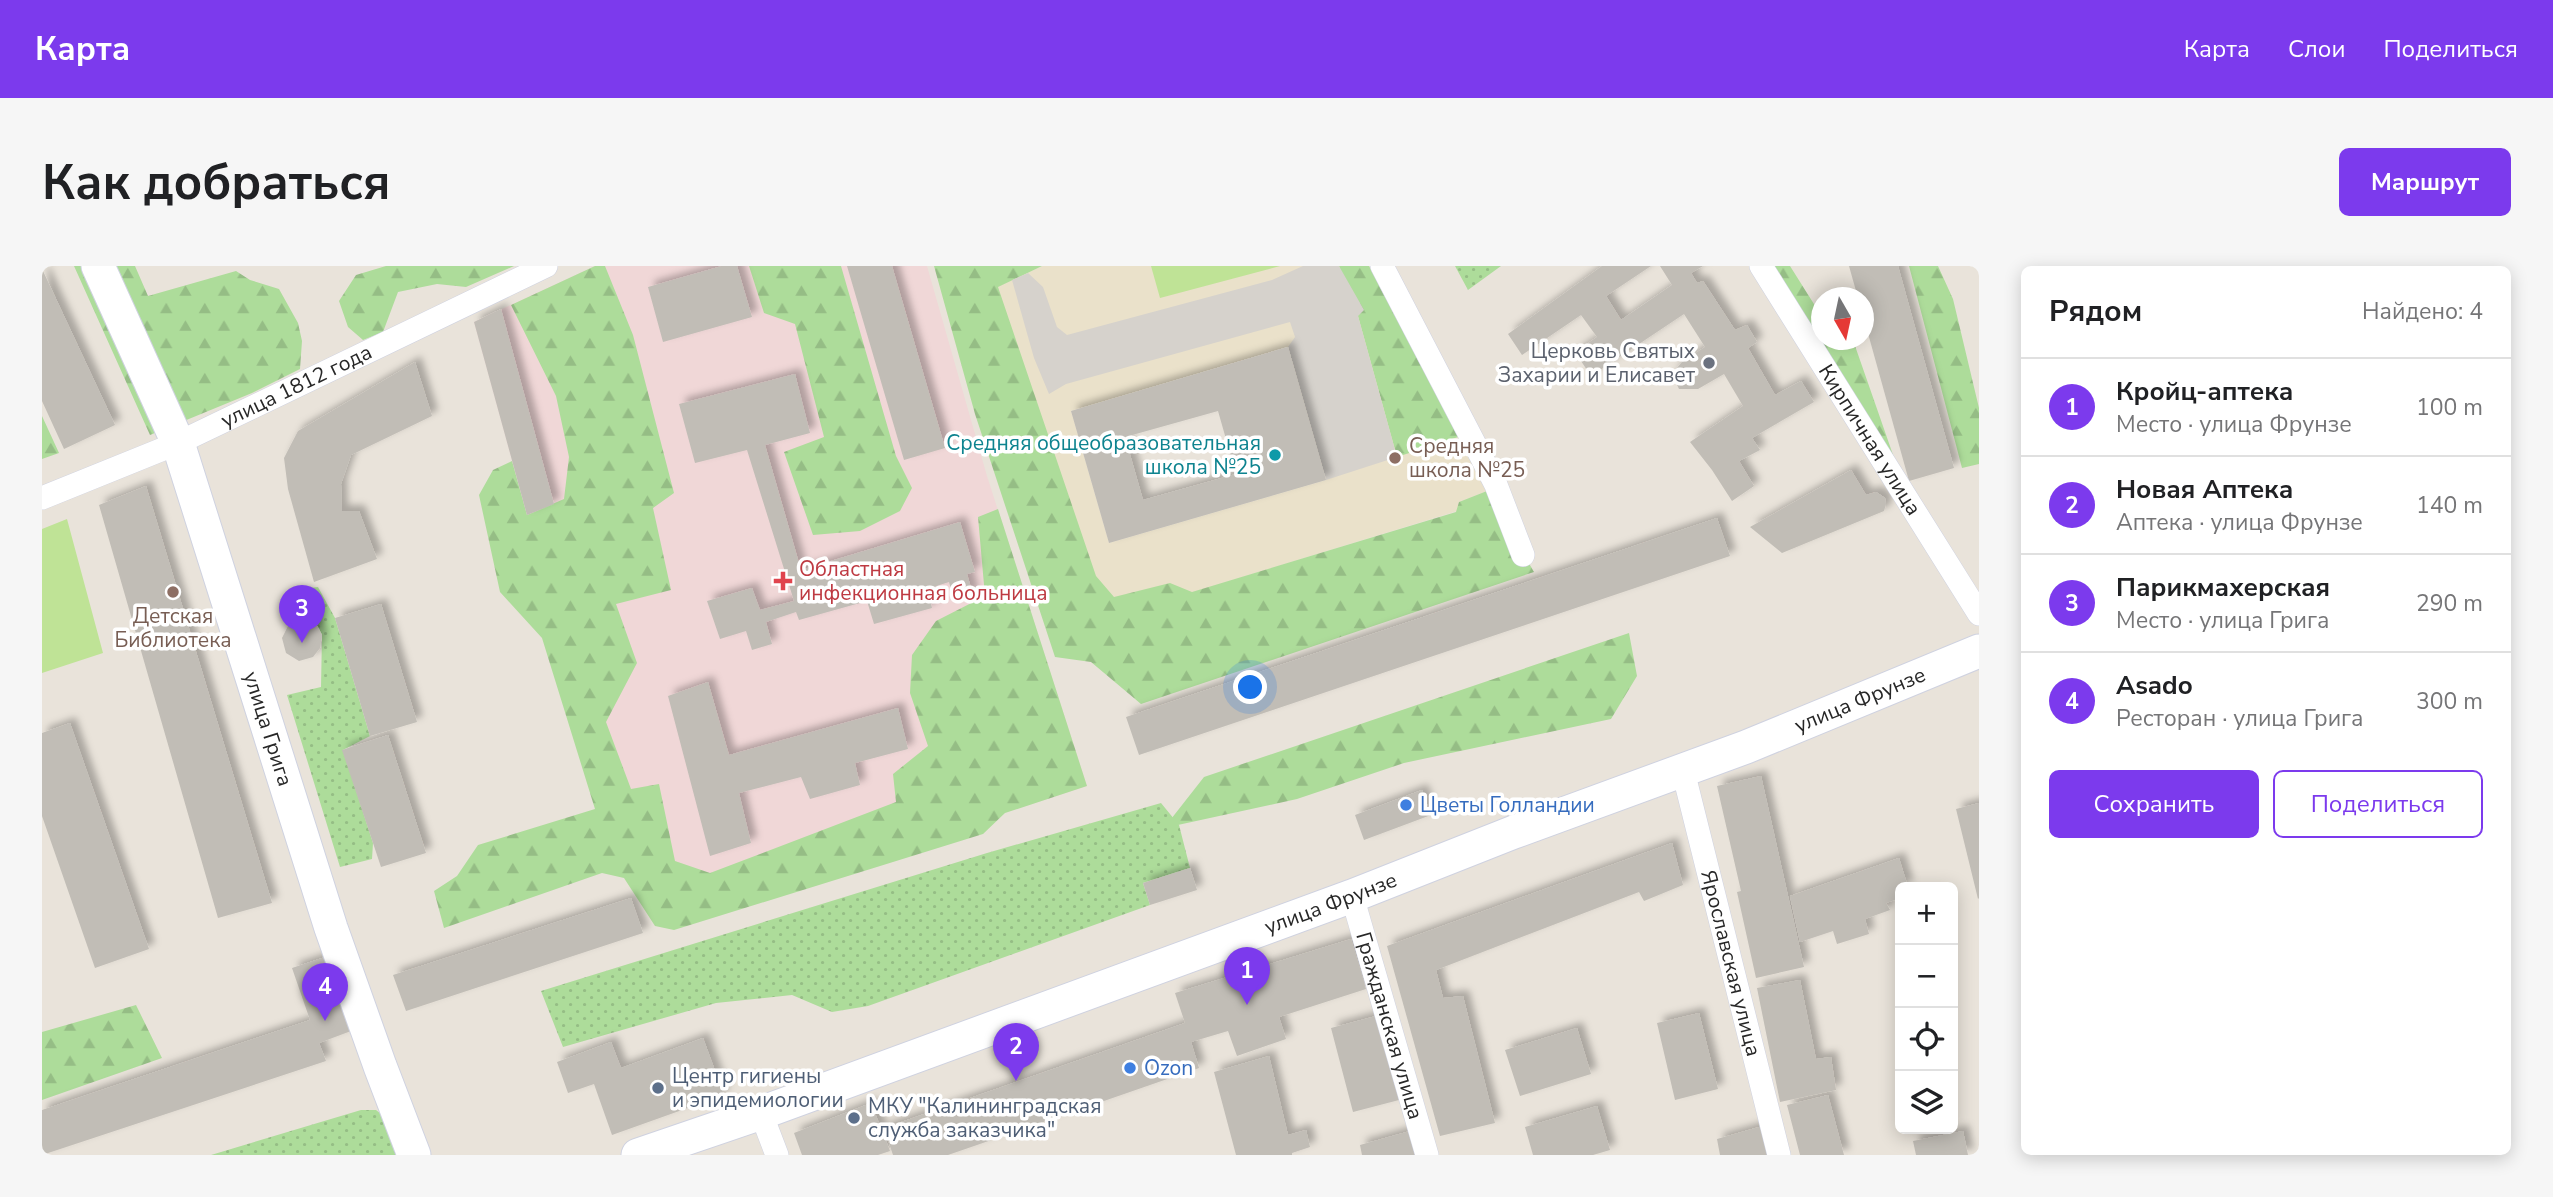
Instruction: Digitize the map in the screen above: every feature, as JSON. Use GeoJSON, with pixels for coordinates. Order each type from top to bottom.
{"type":"FeatureCollection","features":[{"type":"Feature","properties":{"kind":"main road","name":"улица Грига"},"geometry":{"type":"LineString","coordinates":[[98,266],[178,443],[326,911],[414,1155]]}},
{"type":"Feature","properties":{"kind":"main road","name":"улица Фрунзе"},"geometry":{"type":"LineString","coordinates":[[638,1155],[761,1113],[1352,896],[1514,832],[1683,771],[1979,651]]}},
{"type":"Feature","properties":{"kind":"street","name":"улица 1812 года"},"geometry":{"type":"LineString","coordinates":[[42,498],[178,443],[546,266]]}},
{"type":"Feature","properties":{"kind":"street"},"geometry":{"type":"LineString","coordinates":[[1382,266],[1496,485],[1523,555]]}},
{"type":"Feature","properties":{"kind":"street","name":"Кирпичная улица"},"geometry":{"type":"LineString","coordinates":[[1760,266],[1979,614]]}},
{"type":"Feature","properties":{"kind":"street","name":"Ярославская улица"},"geometry":{"type":"LineString","coordinates":[[1683,771],[1779,1155]]}},
{"type":"Feature","properties":{"kind":"street","name":"Гражданская улица"},"geometry":{"type":"LineString","coordinates":[[1352,896],[1427,1155]]}},
{"type":"Feature","properties":{"kind":"street"},"geometry":{"type":"LineString","coordinates":[[761,1113],[777,1155]]}},
{"type":"Feature","properties":{"kind":"shaded area","name":"Областная инфекционная больница"},"geometry":{"type":"Polygon","coordinates":[[[595,266],[927,266],[987,476],[1087,786],[655,926],[563,646],[474,322],[595,266]]]}},
{"type":"Feature","properties":{"kind":"shaded area","name":"Средняя школа №25"},"geometry":{"type":"Polygon","coordinates":[[[1042,266],[1369,266],[1487,491],[1459,502],[1457,511],[1093,623],[978,296],[1042,266]],[[1287,347],[1071,411],[1109,543],[1326,480],[1287,347]]]}},
{"type":"Feature","properties":{"kind":"shaded area"},"geometry":{"type":"Polygon","coordinates":[[[1303,266],[1339,266],[1364,310],[1358,316],[1397,457],[1326,480],[1288,347],[1295,337],[1290,322],[1066,384],[1049,394],[1034,358],[1012,280],[1028,273],[1043,287],[1057,327],[1067,335],[1272,280],[1303,266]]]}},
{"type":"Feature","properties":{"kind":"green space"},"geometry":{"type":"Polygon","coordinates":[[[74,266],[135,266],[148,296],[236,271],[250,280],[279,289],[298,323],[302,341],[300,369],[252,393],[150,435],[74,266]]]}},
{"type":"Feature","properties":{"kind":"green space"},"geometry":{"type":"Polygon","coordinates":[[[386,266],[514,266],[466,287],[437,284],[398,292],[383,332],[363,340],[348,327],[339,301],[356,275],[386,266]]]}},
{"type":"Feature","properties":{"kind":"green space"},"geometry":{"type":"Polygon","coordinates":[[[595,266],[605,266],[633,335],[674,493],[653,508],[671,590],[616,604],[637,663],[606,722],[631,789],[659,784],[675,861],[710,873],[896,802],[893,774],[928,746],[910,693],[912,655],[936,621],[985,596],[978,517],[998,509],[1087,786],[1005,813],[983,834],[674,930],[655,926],[624,878],[602,873],[444,928],[434,891],[457,876],[478,845],[595,809],[542,638],[500,592],[479,495],[493,470],[512,461],[527,515],[564,499],[569,457],[556,396],[511,305],[595,266]]]}},
{"type":"Feature","properties":{"kind":"green space"},"geometry":{"type":"Polygon","coordinates":[[[749,266],[841,266],[896,456],[912,488],[900,511],[860,531],[813,535],[784,452],[824,437],[795,324],[764,313],[749,266]]]}},
{"type":"Feature","properties":{"kind":"green space"},"geometry":{"type":"Polygon","coordinates":[[[934,266],[1042,266],[998,287],[1096,576],[1114,597],[1170,583],[1192,592],[1456,512],[1459,502],[1487,491],[1534,572],[1141,704],[1091,662],[1055,657],[975,414],[934,266]]]}},
{"type":"Feature","properties":{"kind":"green space"},"geometry":{"type":"Polygon","coordinates":[[[1151,266],[1280,266],[1160,298],[1151,266]]]}},
{"type":"Feature","properties":{"kind":"green space"},"geometry":{"type":"Polygon","coordinates":[[[1339,266],[1369,266],[1458,437],[1397,457],[1358,316],[1339,266]]]}},
{"type":"Feature","properties":{"kind":"green space"},"geometry":{"type":"Polygon","coordinates":[[[1455,266],[1501,266],[1468,290],[1455,266]]]}},
{"type":"Feature","properties":{"kind":"green space"},"geometry":{"type":"Polygon","coordinates":[[[1769,266],[1790,266],[1811,299],[1811,333],[1769,266]]]}},
{"type":"Feature","properties":{"kind":"green space"},"geometry":{"type":"Polygon","coordinates":[[[1909,266],[1938,266],[1953,299],[1979,408],[1979,464],[1962,468],[1909,266]]]}},
{"type":"Feature","properties":{"kind":"green space"},"geometry":{"type":"Polygon","coordinates":[[[1822,350],[1856,350],[1899,472],[1822,350]]]}},
{"type":"Feature","properties":{"kind":"green space"},"geometry":{"type":"Polygon","coordinates":[[[42,416],[59,453],[42,459],[42,416]]]}},
{"type":"Feature","properties":{"kind":"green space"},"geometry":{"type":"Polygon","coordinates":[[[67,519],[103,653],[42,673],[42,529],[67,519]]]}},
{"type":"Feature","properties":{"kind":"green space"},"geometry":{"type":"Polygon","coordinates":[[[318,587],[335,618],[370,736],[343,750],[373,843],[372,859],[340,867],[287,695],[321,687],[322,635],[300,589],[318,587]]]}},
{"type":"Feature","properties":{"kind":"green space"},"geometry":{"type":"Polygon","coordinates":[[[1629,633],[1637,676],[1611,719],[1404,763],[1297,799],[1164,828],[1204,777],[1629,633]]]}},
{"type":"Feature","properties":{"kind":"green space"},"geometry":{"type":"Polygon","coordinates":[[[1161,803],[1179,825],[1190,868],[1143,883],[1150,905],[868,1006],[832,1012],[792,995],[716,1003],[563,1047],[541,991],[987,853],[1161,803]]]}},
{"type":"Feature","properties":{"kind":"green space"},"geometry":{"type":"Polygon","coordinates":[[[136,1005],[162,1058],[42,1100],[42,1032],[136,1005]]]}},
{"type":"Feature","properties":{"kind":"green space"},"geometry":{"type":"Polygon","coordinates":[[[361,1110],[376,1110],[386,1118],[399,1155],[211,1155],[361,1110]]]}},
{"type":"Feature","properties":{"kind":"building"},"geometry":{"type":"Polygon","coordinates":[[[722,266],[737,266],[752,317],[663,342],[648,287],[722,266]]]}},
{"type":"Feature","properties":{"kind":"building"},"geometry":{"type":"Polygon","coordinates":[[[847,266],[892,266],[945,448],[904,460],[847,266]]]}},
{"type":"Feature","properties":{"kind":"building"},"geometry":{"type":"Polygon","coordinates":[[[1602,266],[1651,266],[1606,296],[1621,320],[1672,285],[1660,266],[1703,266],[1691,273],[1697,283],[1703,281],[1735,330],[1747,325],[1757,342],[1748,348],[1775,395],[1801,381],[1814,402],[1752,438],[1760,450],[1739,461],[1754,486],[1732,501],[1690,442],[1743,406],[1724,374],[1698,389],[1679,389],[1672,374],[1682,362],[1705,347],[1684,314],[1591,376],[1575,352],[1597,337],[1581,315],[1522,355],[1508,334],[1602,266]]]}},
{"type":"Feature","properties":{"kind":"building"},"geometry":{"type":"Polygon","coordinates":[[[1849,266],[1898,266],[1954,468],[1909,481],[1873,350],[1874,287],[1855,287],[1849,266]]]}},
{"type":"Feature","properties":{"kind":"building"},"geometry":{"type":"Polygon","coordinates":[[[42,269],[115,425],[64,449],[42,401],[42,269]]]}},
{"type":"Feature","properties":{"kind":"building"},"geometry":{"type":"Polygon","coordinates":[[[501,309],[554,504],[527,515],[474,322],[501,309]]]}},
{"type":"Feature","properties":{"kind":"building","name":"Средняя общеобразовательная школа №25"},"geometry":{"type":"Polygon","coordinates":[[[1288,347],[1326,480],[1109,543],[1071,411],[1288,347]],[[1218,411],[1125,437],[1143,500],[1236,474],[1218,411]]]}},
{"type":"Feature","properties":{"kind":"building"},"geometry":{"type":"Polygon","coordinates":[[[415,362],[432,416],[351,455],[341,484],[342,511],[359,511],[377,559],[314,582],[288,489],[284,458],[298,431],[415,362]]]}},
{"type":"Feature","properties":{"kind":"building"},"geometry":{"type":"Polygon","coordinates":[[[795,374],[810,433],[765,445],[801,570],[960,522],[975,572],[967,574],[973,595],[954,600],[949,582],[927,589],[932,608],[874,624],[867,601],[799,620],[796,612],[766,622],[772,644],[752,650],[746,631],[720,639],[707,601],[752,588],[760,610],[794,601],[747,450],[695,463],[679,404],[795,374]]]}},
{"type":"Feature","properties":{"kind":"building"},"geometry":{"type":"Polygon","coordinates":[[[1851,470],[1866,495],[1876,492],[1885,498],[1884,511],[1782,553],[1750,527],[1851,470]]]}},
{"type":"Feature","properties":{"kind":"building"},"geometry":{"type":"Polygon","coordinates":[[[146,486],[272,903],[218,918],[99,505],[146,486]]]}},
{"type":"Feature","properties":{"kind":"building"},"geometry":{"type":"Polygon","coordinates":[[[1717,518],[1730,556],[1139,755],[1126,717],[1717,518]]]}},
{"type":"Feature","properties":{"kind":"building"},"geometry":{"type":"Polygon","coordinates":[[[381,604],[417,722],[370,736],[335,618],[381,604]]]}},
{"type":"Feature","properties":{"kind":"building"},"geometry":{"type":"Polygon","coordinates":[[[301,619],[316,624],[322,635],[320,648],[313,657],[299,661],[286,653],[282,638],[289,624],[301,619]]]}},
{"type":"Feature","properties":{"kind":"building"},"geometry":{"type":"Polygon","coordinates":[[[708,682],[729,755],[898,708],[908,749],[855,763],[860,785],[810,799],[801,777],[739,793],[751,843],[710,856],[668,696],[708,682]]]}},
{"type":"Feature","properties":{"kind":"building"},"geometry":{"type":"Polygon","coordinates":[[[70,723],[149,949],[95,968],[42,816],[42,733],[70,723]]]}},
{"type":"Feature","properties":{"kind":"building"},"geometry":{"type":"Polygon","coordinates":[[[388,735],[426,853],[381,867],[342,750],[388,735]]]}},
{"type":"Feature","properties":{"kind":"building"},"geometry":{"type":"Polygon","coordinates":[[[1761,776],[1804,967],[1756,978],[1737,892],[1741,891],[1717,786],[1761,776]]]}},
{"type":"Feature","properties":{"kind":"building"},"geometry":{"type":"Polygon","coordinates":[[[1422,790],[1431,815],[1364,840],[1355,815],[1422,790]]]}},
{"type":"Feature","properties":{"kind":"building"},"geometry":{"type":"Polygon","coordinates":[[[1979,803],[1979,898],[1978,899],[1956,809],[1979,803]]]}},
{"type":"Feature","properties":{"kind":"building"},"geometry":{"type":"Polygon","coordinates":[[[1672,843],[1683,885],[1644,901],[1639,892],[1436,970],[1443,998],[1463,996],[1495,1123],[1440,1136],[1387,946],[1672,843]]]}},
{"type":"Feature","properties":{"kind":"building"},"geometry":{"type":"Polygon","coordinates":[[[1899,858],[1906,882],[1895,882],[1895,900],[1886,903],[1890,910],[1865,919],[1869,934],[1837,944],[1833,931],[1800,942],[1790,896],[1899,858]]]}},
{"type":"Feature","properties":{"kind":"building"},"geometry":{"type":"Polygon","coordinates":[[[1190,868],[1197,890],[1150,905],[1143,883],[1190,868]]]}},
{"type":"Feature","properties":{"kind":"building"},"geometry":{"type":"Polygon","coordinates":[[[631,898],[643,933],[406,1011],[393,975],[631,898]]]}},
{"type":"Feature","properties":{"kind":"building"},"geometry":{"type":"Polygon","coordinates":[[[1351,939],[1366,989],[1279,1017],[1286,1039],[1237,1056],[1228,1031],[1191,1042],[1199,1068],[948,1155],[893,1155],[884,1128],[1185,1023],[1175,993],[1351,939]]]}},
{"type":"Feature","properties":{"kind":"building"},"geometry":{"type":"Polygon","coordinates":[[[325,957],[351,1031],[319,1043],[326,1061],[42,1155],[42,1110],[310,1020],[292,968],[325,957]]]}},
{"type":"Feature","properties":{"kind":"building"},"geometry":{"type":"Polygon","coordinates":[[[1800,980],[1816,1059],[1831,1057],[1836,1090],[1780,1102],[1757,988],[1800,980]]]}},
{"type":"Feature","properties":{"kind":"building"},"geometry":{"type":"Polygon","coordinates":[[[1699,1013],[1718,1089],[1675,1100],[1657,1023],[1699,1013]]]}},
{"type":"Feature","properties":{"kind":"building"},"geometry":{"type":"Polygon","coordinates":[[[1376,1016],[1399,1100],[1353,1112],[1331,1028],[1376,1016]]]}},
{"type":"Feature","properties":{"kind":"building"},"geometry":{"type":"Polygon","coordinates":[[[1577,1028],[1591,1074],[1520,1096],[1505,1050],[1577,1028]]]}},
{"type":"Feature","properties":{"kind":"building","name":"Центр гигиены и эпидемиологии"},"geometry":{"type":"Polygon","coordinates":[[[703,1038],[724,1095],[612,1135],[594,1084],[568,1093],[557,1062],[611,1042],[621,1068],[703,1038]]]}},
{"type":"Feature","properties":{"kind":"building"},"geometry":{"type":"Polygon","coordinates":[[[1269,1056],[1288,1135],[1306,1130],[1310,1147],[1292,1155],[1236,1155],[1214,1072],[1269,1056]]]}},
{"type":"Feature","properties":{"kind":"building"},"geometry":{"type":"Polygon","coordinates":[[[1828,1095],[1844,1155],[1800,1155],[1787,1105],[1828,1095]]]}},
{"type":"Feature","properties":{"kind":"building","name":"МКУ \"Калининградская служба заказчика\""},"geometry":{"type":"Polygon","coordinates":[[[871,1103],[890,1151],[878,1155],[802,1155],[794,1133],[871,1103]]]}},
{"type":"Feature","properties":{"kind":"building"},"geometry":{"type":"Polygon","coordinates":[[[1597,1106],[1610,1150],[1593,1155],[1533,1155],[1525,1127],[1597,1106]]]}},
{"type":"Feature","properties":{"kind":"building"},"geometry":{"type":"Polygon","coordinates":[[[1766,1125],[1773,1155],[1720,1155],[1717,1139],[1766,1125]]]}},
{"type":"Feature","properties":{"kind":"building"},"geometry":{"type":"Polygon","coordinates":[[[1410,1131],[1416,1155],[1362,1155],[1360,1145],[1410,1131]]]}},
{"type":"Feature","properties":{"kind":"building"},"geometry":{"type":"Polygon","coordinates":[[[1963,1131],[1968,1155],[1916,1155],[1913,1141],[1963,1131]]]}},
{"type":"Feature","properties":{"kind":"place","name":"Церковь Святых Захарии и Елисавет"},"geometry":{"type":"Point","coordinates":[1709,363]}},
{"type":"Feature","properties":{"kind":"place","name":"Средняя общеобразовательная школа №25"},"geometry":{"type":"Point","coordinates":[1275,455]}},
{"type":"Feature","properties":{"kind":"place","name":"Средняя школа №25"},"geometry":{"type":"Point","coordinates":[1395,458]}},
{"type":"Feature","properties":{"kind":"place","name":"Областная инфекционная больница"},"geometry":{"type":"Point","coordinates":[783,581]}},
{"type":"Feature","properties":{"kind":"place","name":"Детская Библиотека"},"geometry":{"type":"Point","coordinates":[173,592]}},
{"type":"Feature","properties":{"kind":"place","name":"Парикмахерская"},"geometry":{"type":"Point","coordinates":[302,643]}},
{"type":"Feature","properties":{"kind":"place","name":"Цветы Голландии"},"geometry":{"type":"Point","coordinates":[1406,805]}},
{"type":"Feature","properties":{"kind":"place","name":"Кройц-аптека"},"geometry":{"type":"Point","coordinates":[1247,1005]}},
{"type":"Feature","properties":{"kind":"place","name":"Asado"},"geometry":{"type":"Point","coordinates":[325,1021]}},
{"type":"Feature","properties":{"kind":"place","name":"Ozon"},"geometry":{"type":"Point","coordinates":[1130,1068]}},
{"type":"Feature","properties":{"kind":"place","name":"Новая Аптека"},"geometry":{"type":"Point","coordinates":[1016,1081]}},
{"type":"Feature","properties":{"kind":"place","name":"Центр гигиены и эпидемиологии"},"geometry":{"type":"Point","coordinates":[658,1088]}},
{"type":"Feature","properties":{"kind":"place","name":"МКУ \"Калининградская служба заказчика\""},"geometry":{"type":"Point","coordinates":[854,1118]}}]}
